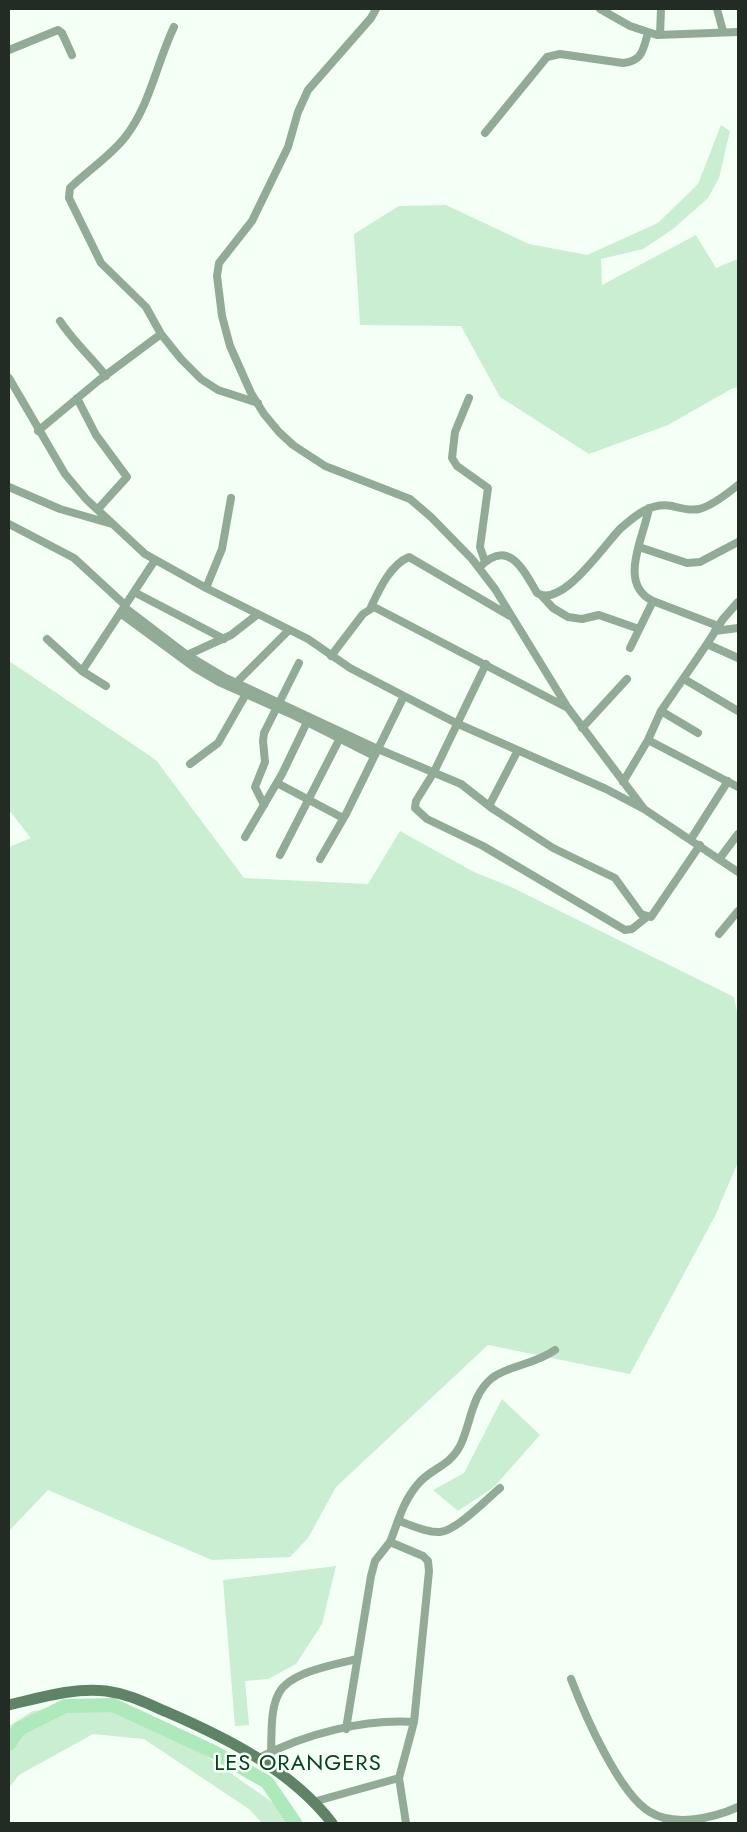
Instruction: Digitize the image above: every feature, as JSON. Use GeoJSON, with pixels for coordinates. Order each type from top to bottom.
{"type":"FeatureCollection","features":[{"type":"Feature","properties":{"kind":"main road"},"geometry":{"type":"LineString","coordinates":[[9,1705],[79,1692],[104,1691],[130,1695],[190,1722],[259,1758],[313,1802],[332,1823]]}},
{"type":"Feature","properties":{"kind":"street"},"geometry":{"type":"LineString","coordinates":[[376,9],[371,18],[308,90],[298,112],[288,147],[252,220],[220,263],[217,276],[224,330],[237,362],[258,403],[279,432],[309,457],[325,466],[410,498],[482,565],[504,605],[568,708],[644,809]]}},
{"type":"Feature","properties":{"kind":"street"},"geometry":{"type":"LineString","coordinates":[[600,9],[630,26],[648,33],[660,35],[723,31],[738,32]]}},
{"type":"Feature","properties":{"kind":"street"},"geometry":{"type":"LineString","coordinates":[[660,35],[661,9]]}},
{"type":"Feature","properties":{"kind":"street"},"geometry":{"type":"LineString","coordinates":[[717,9],[723,31]]}},
{"type":"Feature","properties":{"kind":"street"},"geometry":{"type":"LineString","coordinates":[[174,27],[142,107],[129,131],[120,143],[74,185],[68,193],[101,263],[146,307],[162,334],[201,379],[218,390],[258,403]]}},
{"type":"Feature","properties":{"kind":"street"},"geometry":{"type":"LineString","coordinates":[[9,50],[58,30],[62,33],[72,55]]}},
{"type":"Feature","properties":{"kind":"street"},"geometry":{"type":"LineString","coordinates":[[485,133],[535,70],[550,55],[560,54],[623,63],[632,62],[639,57],[648,33]]}},
{"type":"Feature","properties":{"kind":"street"},"geometry":{"type":"LineString","coordinates":[[60,321],[71,338],[87,352],[106,376]]}},
{"type":"Feature","properties":{"kind":"street"},"geometry":{"type":"LineString","coordinates":[[38,431],[76,398],[162,334]]}},
{"type":"Feature","properties":{"kind":"street"},"geometry":{"type":"LineString","coordinates":[[9,378],[38,431],[65,474],[86,499],[112,524],[155,560],[289,630],[331,656],[456,723],[517,752],[612,792],[644,809],[720,858],[738,872]]}},
{"type":"Feature","properties":{"kind":"street"},"geometry":{"type":"LineString","coordinates":[[76,398],[96,435],[127,477],[98,509]]}},
{"type":"Feature","properties":{"kind":"street"},"geometry":{"type":"LineString","coordinates":[[469,398],[454,432],[452,458],[457,466],[488,488],[480,547],[482,565]]}},
{"type":"Feature","properties":{"kind":"street"},"geometry":{"type":"LineString","coordinates":[[541,595],[555,592],[580,576],[621,528],[649,508],[666,505],[699,509],[738,486]]}},
{"type":"Feature","properties":{"kind":"street"},"geometry":{"type":"LineString","coordinates":[[9,487],[60,509],[112,524]]}},
{"type":"Feature","properties":{"kind":"street"},"geometry":{"type":"LineString","coordinates":[[206,588],[222,549],[231,498]]}},
{"type":"Feature","properties":{"kind":"street"},"geometry":{"type":"LineString","coordinates":[[649,508],[639,547],[635,582],[639,591],[653,601],[717,629],[738,628]]}},
{"type":"Feature","properties":{"kind":"street"},"geometry":{"type":"LineString","coordinates":[[9,524],[74,558],[123,608],[184,656],[234,685],[309,719],[376,753],[434,772],[462,784],[489,806],[553,848],[615,878],[641,914],[647,917]]}},
{"type":"Feature","properties":{"kind":"street"},"geometry":{"type":"LineString","coordinates":[[639,547],[687,563],[700,562],[738,542]]}},
{"type":"Feature","properties":{"kind":"street"},"geometry":{"type":"LineString","coordinates":[[482,565],[496,555],[514,559],[520,565],[537,593],[553,608],[568,617],[582,619],[599,615],[639,629]]}},
{"type":"Feature","properties":{"kind":"street"},"geometry":{"type":"LineString","coordinates":[[331,656],[363,614],[371,607],[393,570],[408,557],[512,618]]}},
{"type":"Feature","properties":{"kind":"street"},"geometry":{"type":"LineString","coordinates":[[82,671],[155,560]]}},
{"type":"Feature","properties":{"kind":"street"},"geometry":{"type":"LineString","coordinates":[[134,592],[224,639]]}},
{"type":"Feature","properties":{"kind":"street"},"geometry":{"type":"LineString","coordinates":[[630,648],[653,601]]}},
{"type":"Feature","properties":{"kind":"street"},"geometry":{"type":"LineString","coordinates":[[623,782],[648,740],[661,711],[717,629],[738,602]]}},
{"type":"Feature","properties":{"kind":"street"},"geometry":{"type":"LineString","coordinates":[[490,606],[504,605]]}},
{"type":"Feature","properties":{"kind":"street"},"geometry":{"type":"LineString","coordinates":[[371,607],[389,613],[568,708]]}},
{"type":"Feature","properties":{"kind":"street"},"geometry":{"type":"LineString","coordinates":[[184,656],[224,639],[258,614]]}},
{"type":"Feature","properties":{"kind":"street"},"geometry":{"type":"LineString","coordinates":[[234,685],[289,630]]}},
{"type":"Feature","properties":{"kind":"street"},"geometry":{"type":"LineString","coordinates":[[47,639],[82,671],[106,686]]}},
{"type":"Feature","properties":{"kind":"street"},"geometry":{"type":"LineString","coordinates":[[708,644],[738,658]]}},
{"type":"Feature","properties":{"kind":"street"},"geometry":{"type":"LineString","coordinates":[[264,805],[255,785],[265,762],[264,736],[299,663]]}},
{"type":"Feature","properties":{"kind":"street"},"geometry":{"type":"LineString","coordinates":[[486,664],[434,772],[416,800],[415,808],[427,819],[483,846],[625,930],[632,929],[647,917],[652,917],[700,845]]}},
{"type":"Feature","properties":{"kind":"street"},"geometry":{"type":"LineString","coordinates":[[582,728],[627,679]]}},
{"type":"Feature","properties":{"kind":"street"},"geometry":{"type":"LineString","coordinates":[[684,679],[738,711]]}},
{"type":"Feature","properties":{"kind":"street"},"geometry":{"type":"LineString","coordinates":[[234,685],[246,694],[279,705]]}},
{"type":"Feature","properties":{"kind":"street"},"geometry":{"type":"LineString","coordinates":[[190,764],[218,742],[246,694]]}},
{"type":"Feature","properties":{"kind":"street"},"geometry":{"type":"LineString","coordinates":[[320,859],[343,818],[404,696]]}},
{"type":"Feature","properties":{"kind":"street"},"geometry":{"type":"LineString","coordinates":[[661,711],[698,734]]}},
{"type":"Feature","properties":{"kind":"street"},"geometry":{"type":"LineString","coordinates":[[245,837],[277,783],[309,719]]}},
{"type":"Feature","properties":{"kind":"street"},"geometry":{"type":"LineString","coordinates":[[280,855],[310,800],[341,735]]}},
{"type":"Feature","properties":{"kind":"street"},"geometry":{"type":"LineString","coordinates":[[648,740],[738,787]]}},
{"type":"Feature","properties":{"kind":"street"},"geometry":{"type":"LineString","coordinates":[[489,806],[517,752]]}},
{"type":"Feature","properties":{"kind":"street"},"geometry":{"type":"LineString","coordinates":[[612,792],[618,775]]}},
{"type":"Feature","properties":{"kind":"street"},"geometry":{"type":"LineString","coordinates":[[691,839],[728,781]]}},
{"type":"Feature","properties":{"kind":"street"},"geometry":{"type":"LineString","coordinates":[[277,783],[343,818]]}},
{"type":"Feature","properties":{"kind":"street"},"geometry":{"type":"LineString","coordinates":[[720,858],[738,834]]}},
{"type":"Feature","properties":{"kind":"street"},"geometry":{"type":"LineString","coordinates":[[719,934],[738,911]]}},
{"type":"Feature","properties":{"kind":"street"},"geometry":{"type":"LineString","coordinates":[[346,1729],[374,1561],[390,1542],[403,1506],[419,1482],[452,1460],[460,1445],[478,1396],[491,1378],[503,1371],[542,1360],[555,1350]]}},
{"type":"Feature","properties":{"kind":"street"},"geometry":{"type":"LineString","coordinates":[[398,1521],[433,1532],[444,1532],[459,1523],[500,1488]]}},
{"type":"Feature","properties":{"kind":"street"},"geometry":{"type":"LineString","coordinates":[[390,1542],[423,1556],[429,1565],[414,1722],[399,1778],[406,1823]]}},
{"type":"Feature","properties":{"kind":"street"},"geometry":{"type":"LineString","coordinates":[[272,1751],[273,1716],[279,1692],[291,1681],[304,1674],[357,1659]]}},
{"type":"Feature","properties":{"kind":"street"},"geometry":{"type":"LineString","coordinates":[[571,1679],[586,1717],[622,1781],[640,1806],[665,1818],[695,1821],[725,1813],[738,1806]]}},
{"type":"Feature","properties":{"kind":"street"},"geometry":{"type":"LineString","coordinates":[[259,1758],[285,1744],[346,1729],[394,1721],[414,1722]]}},
{"type":"Feature","properties":{"kind":"street"},"geometry":{"type":"LineString","coordinates":[[313,1802],[399,1778]]}},
{"type":"Feature","properties":{"kind":"green space"},"geometry":{"type":"Polygon","coordinates":[[[721,125],[730,131],[719,178],[708,198],[673,229],[643,249],[601,259],[602,285],[696,235],[716,268],[738,259],[738,387],[731,389],[668,425],[589,454],[500,397],[461,326],[360,325],[354,234],[399,206],[446,205],[529,244],[587,255],[658,223],[698,184],[721,125]]]}},
{"type":"Feature","properties":{"kind":"green space"},"geometry":{"type":"Polygon","coordinates":[[[9,661],[156,760],[244,878],[368,884],[400,831],[474,872],[509,886],[734,997],[738,1017],[738,1162],[715,1216],[630,1374],[488,1345],[336,1487],[308,1538],[290,1557],[212,1560],[48,1490],[9,1531],[9,847],[31,838],[9,810],[9,661]]]}},
{"type":"Feature","properties":{"kind":"green space"},"geometry":{"type":"Polygon","coordinates":[[[502,1399],[540,1435],[494,1487],[458,1511],[433,1490],[464,1473],[502,1399]]]}},
{"type":"Feature","properties":{"kind":"green space"},"geometry":{"type":"Polygon","coordinates":[[[336,1566],[322,1624],[296,1664],[268,1679],[245,1681],[249,1725],[235,1726],[223,1580],[336,1566]]]}},
{"type":"Feature","properties":{"kind":"green space"},"geometry":{"type":"Polygon","coordinates":[[[102,1702],[169,1730],[302,1823],[262,1823],[249,1809],[144,1739],[93,1734],[19,1775],[9,1788],[9,1726],[33,1711],[102,1702]]]}},
{"type":"Feature","properties":{"kind":"waterway"},"geometry":{"type":"LineString","coordinates":[[9,1744],[19,1729],[65,1706],[113,1705],[212,1751],[267,1782],[295,1823]]}},
{"type":"Feature","properties":{"kind":"district","name":"LES ORANGERS"},"geometry":{"type":"Point","coordinates":[298,1765]}}]}
